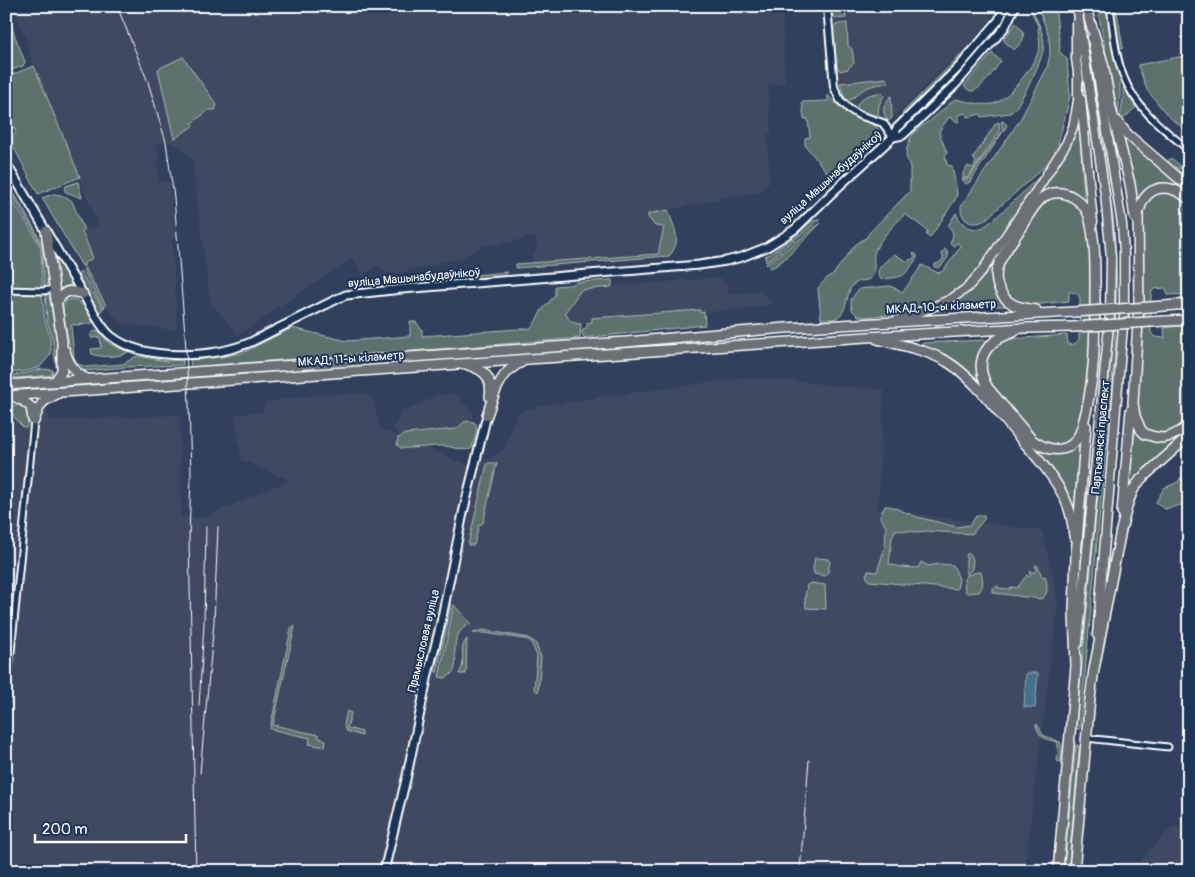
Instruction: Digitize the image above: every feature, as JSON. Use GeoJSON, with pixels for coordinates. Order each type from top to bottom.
{"type":"FeatureCollection","features":[{"type":"Feature","properties":{"kind":"highway"},"geometry":{"type":"LineString","coordinates":[[1089,18],[1103,63],[1111,108],[1130,184],[1138,236]]}},
{"type":"Feature","properties":{"kind":"highway"},"geometry":{"type":"LineString","coordinates":[[1111,108],[1115,118],[1127,134],[1189,187]]}},
{"type":"Feature","properties":{"kind":"highway"},"geometry":{"type":"LineString","coordinates":[[1189,199],[1171,189],[1154,189],[1144,198],[1140,208],[1138,216],[1138,305],[1133,408],[1136,421],[1145,434],[1163,438],[1176,434],[1189,424]]}},
{"type":"Feature","properties":{"kind":"highway"},"geometry":{"type":"LineString","coordinates":[[1053,313],[1015,305],[1003,296],[997,283],[997,270],[998,264],[1041,199],[1050,194],[1062,193],[1072,196],[1088,215],[1094,248],[1094,338],[1076,556],[1074,611],[1076,666]]}},
{"type":"Feature","properties":{"kind":"highway"},"geometry":{"type":"LineString","coordinates":[[46,231],[62,342],[62,370],[53,382]]}},
{"type":"Feature","properties":{"kind":"highway"},"geometry":{"type":"LineString","coordinates":[[56,302],[66,291],[83,294]]}},
{"type":"Feature","properties":{"kind":"highway","name":"МКАД, 10-ы кіламетр"},"geometry":{"type":"LineString","coordinates":[[696,336],[786,328],[1189,304]]}},
{"type":"Feature","properties":{"kind":"highway","name":"МКАД, 10-ы кіламетр"},"geometry":{"type":"LineString","coordinates":[[698,348],[1189,320]]}},
{"type":"Feature","properties":{"kind":"highway"},"geometry":{"type":"LineString","coordinates":[[1026,328],[1006,334],[991,343],[981,361],[984,382],[1016,422],[1036,444],[1048,449],[1062,449],[1078,438],[1085,419],[1088,403]]}},
{"type":"Feature","properties":{"kind":"highway","name":"МКАД, 11-ы кіламетр"},"geometry":{"type":"LineString","coordinates":[[6,385],[696,336]]}},
{"type":"Feature","properties":{"kind":"highway"},"geometry":{"type":"LineString","coordinates":[[867,337],[929,353],[947,362],[972,382],[1045,468],[1060,490],[1071,515],[1076,556]]}},
{"type":"Feature","properties":{"kind":"highway"},"geometry":{"type":"LineString","coordinates":[[62,342],[67,358],[74,370],[80,376],[87,379]]}},
{"type":"Feature","properties":{"kind":"highway","name":"МКАД, 11-ы кіламетр"},"geometry":{"type":"LineString","coordinates":[[8,395],[698,348]]}},
{"type":"Feature","properties":{"kind":"highway"},"geometry":{"type":"LineString","coordinates":[[486,415],[498,386],[507,371],[516,364],[529,359]]}},
{"type":"Feature","properties":{"kind":"highway"},"geometry":{"type":"LineString","coordinates":[[463,363],[479,368],[489,379],[491,391],[486,415]]}},
{"type":"Feature","properties":{"kind":"highway"},"geometry":{"type":"LineString","coordinates":[[1121,530],[1134,372]]}},
{"type":"Feature","properties":{"kind":"highway"},"geometry":{"type":"LineString","coordinates":[[34,421],[38,408],[43,401],[61,392]]}},
{"type":"Feature","properties":{"kind":"highway"},"geometry":{"type":"LineString","coordinates":[[8,395],[22,400],[31,407],[34,421]]}},
{"type":"Feature","properties":{"kind":"highway"},"geometry":{"type":"LineString","coordinates":[[1094,669],[1121,530],[1133,490],[1138,482],[1189,436]]}},
{"type":"Feature","properties":{"kind":"highway","name":"Партызанскі праспект"},"geometry":{"type":"LineString","coordinates":[[1058,871],[1076,666]]}},
{"type":"Feature","properties":{"kind":"highway","name":"Партызанскі праспект"},"geometry":{"type":"LineString","coordinates":[[1074,871],[1094,669]]}},
{"type":"Feature","properties":{"kind":"main road","name":"вуліца Машынабудаўнікоў"},"geometry":{"type":"LineString","coordinates":[[6,163],[83,294],[106,331],[112,337],[148,352],[171,354],[226,351],[244,345],[346,295],[666,268],[726,261],[760,250],[795,229],[893,137],[897,128],[959,67],[999,20],[1005,6]]}},
{"type":"Feature","properties":{"kind":"main road","name":"вуліца Машынабудаўнікоў"},"geometry":{"type":"LineString","coordinates":[[893,137],[902,135],[956,84],[1005,27],[1015,6]]}},
{"type":"Feature","properties":{"kind":"main road","name":"Партызанскі праспект"},"geometry":{"type":"LineString","coordinates":[[1086,6],[1122,224],[1124,261],[1124,315],[1094,669]]}},
{"type":"Feature","properties":{"kind":"main road","name":"Партызанскі праспект"},"geometry":{"type":"LineString","coordinates":[[1076,666],[1111,291],[1111,257],[1106,203],[1077,8]]}},
{"type":"Feature","properties":{"kind":"main road"},"geometry":{"type":"LineString","coordinates":[[1077,8],[1075,32],[1076,59],[1092,206],[1094,248]]}},
{"type":"Feature","properties":{"kind":"main road"},"geometry":{"type":"LineString","coordinates":[[887,323],[951,299],[968,288],[982,272],[1066,144],[1073,127],[1076,112],[1078,75]]}},
{"type":"Feature","properties":{"kind":"main road","name":"Прамысловая вуліца"},"geometry":{"type":"LineString","coordinates":[[384,871],[486,415]]}},
{"type":"Feature","properties":{"kind":"street"},"geometry":{"type":"LineString","coordinates":[[827,6],[834,88],[840,100],[858,115],[873,119],[893,137]]}},
{"type":"Feature","properties":{"kind":"street"},"geometry":{"type":"LineString","coordinates":[[1110,6],[1119,63],[1130,89],[1144,110],[1156,123],[1189,150]]}},
{"type":"Feature","properties":{"kind":"street"},"geometry":{"type":"LineString","coordinates":[[6,290],[43,291],[54,289]]}},
{"type":"Feature","properties":{"kind":"street"},"geometry":{"type":"LineString","coordinates":[[6,702],[34,421]]}},
{"type":"Feature","properties":{"kind":"street"},"geometry":{"type":"LineString","coordinates":[[1086,738],[1168,747]]}},
{"type":"Feature","properties":{"kind":"shaded area"},"geometry":{"type":"Polygon","coordinates":[[[13,6],[767,6],[768,9],[782,8],[785,83],[768,84],[771,134],[767,134],[770,181],[761,192],[742,194],[648,214],[664,227],[658,254],[533,263],[532,256],[537,248],[535,236],[483,246],[463,257],[395,274],[384,273],[377,265],[363,275],[352,259],[238,335],[210,301],[192,158],[175,144],[166,142],[156,144],[159,152],[157,162],[159,182],[169,181],[175,238],[172,238],[177,327],[175,330],[130,325],[117,319],[110,311],[84,267],[84,263],[93,257],[82,231],[98,225],[26,45],[28,44],[13,6]]]}},
{"type":"Feature","properties":{"kind":"shaded area"},"geometry":{"type":"Polygon","coordinates":[[[830,6],[996,6],[990,19],[977,36],[889,122],[855,108],[847,102],[841,92],[838,85],[830,6]]]}},
{"type":"Feature","properties":{"kind":"shaded area"},"geometry":{"type":"Polygon","coordinates":[[[718,278],[727,283],[729,295],[758,291],[772,302],[763,306],[700,313],[700,310],[593,318],[592,322],[581,324],[576,324],[565,314],[568,306],[581,289],[718,278]]]}},
{"type":"Feature","properties":{"kind":"shaded area"},"geometry":{"type":"Polygon","coordinates":[[[6,308],[9,308],[13,342],[6,343],[6,308]]]}},
{"type":"Feature","properties":{"kind":"shaded area"},"geometry":{"type":"Polygon","coordinates":[[[748,377],[884,390],[878,509],[1042,531],[1058,604],[1024,871],[6,871],[6,406],[45,406],[51,420],[180,415],[181,518],[203,518],[289,480],[241,460],[235,415],[262,412],[266,402],[316,395],[366,393],[373,399],[380,429],[467,465],[484,461],[504,450],[517,413],[544,405],[748,377]]]}},
{"type":"Feature","properties":{"kind":"shaded area"},"geometry":{"type":"Polygon","coordinates":[[[454,393],[474,413],[472,419],[462,422],[454,429],[401,436],[393,428],[401,413],[436,396],[454,393]]]}},
{"type":"Feature","properties":{"kind":"shaded area"},"geometry":{"type":"Polygon","coordinates":[[[1026,673],[1038,673],[1035,708],[1024,707],[1026,673]]]}},
{"type":"Feature","properties":{"kind":"shaded area"},"geometry":{"type":"Polygon","coordinates":[[[1173,826],[1189,831],[1189,871],[1127,871],[1133,869],[1173,826]]]}},
{"type":"Feature","properties":{"kind":"green space"},"geometry":{"type":"Polygon","coordinates":[[[830,6],[845,6],[846,18],[834,17],[830,6]]]}},
{"type":"Feature","properties":{"kind":"green space"},"geometry":{"type":"Polygon","coordinates":[[[1029,6],[1041,29],[1044,44],[1041,59],[1033,77],[1015,109],[1010,113],[982,117],[981,114],[968,117],[966,113],[958,115],[959,122],[949,117],[939,132],[947,153],[945,155],[947,165],[952,166],[957,193],[956,198],[930,238],[926,235],[928,231],[905,214],[887,233],[876,249],[872,277],[869,280],[854,284],[844,309],[838,317],[821,319],[818,288],[830,275],[832,276],[855,245],[867,237],[910,191],[910,167],[906,156],[910,139],[914,133],[955,99],[984,104],[993,104],[999,101],[1012,90],[1031,66],[1039,49],[1040,41],[1039,28],[1029,6]]]}},
{"type":"Feature","properties":{"kind":"green space"},"geometry":{"type":"Polygon","coordinates":[[[1037,6],[1055,6],[1059,51],[1067,59],[1070,97],[1058,144],[1063,144],[1056,156],[985,220],[971,223],[962,215],[961,206],[1020,120],[1047,68],[1050,54],[1049,37],[1037,6]]]}},
{"type":"Feature","properties":{"kind":"green space"},"geometry":{"type":"Polygon","coordinates":[[[1081,6],[1114,223],[1117,287],[1115,349],[1080,727],[1078,730],[1076,728],[1112,345],[1113,295],[1081,6]]]}},
{"type":"Feature","properties":{"kind":"green space"},"geometry":{"type":"Polygon","coordinates":[[[1097,6],[1107,6],[1120,80],[1118,115],[1097,6]]]}},
{"type":"Feature","properties":{"kind":"green space"},"geometry":{"type":"Polygon","coordinates":[[[1112,6],[1116,6],[1123,48],[1119,48],[1112,6]]]}},
{"type":"Feature","properties":{"kind":"green space"},"geometry":{"type":"Polygon","coordinates":[[[6,13],[25,62],[23,66],[6,72],[6,13]]]}},
{"type":"Feature","properties":{"kind":"green space"},"geometry":{"type":"Polygon","coordinates":[[[847,23],[848,46],[852,49],[854,63],[848,69],[841,71],[837,68],[833,28],[837,24],[847,23]]]}},
{"type":"Feature","properties":{"kind":"green space"},"geometry":{"type":"Polygon","coordinates":[[[1016,23],[1024,37],[1014,50],[1004,39],[1016,23]]]}},
{"type":"Feature","properties":{"kind":"green space"},"geometry":{"type":"Polygon","coordinates":[[[989,27],[944,80],[901,120],[900,118],[904,111],[989,27]]]}},
{"type":"Feature","properties":{"kind":"green space"},"geometry":{"type":"Polygon","coordinates":[[[992,53],[1001,61],[979,88],[971,91],[968,90],[964,86],[992,53]]]}},
{"type":"Feature","properties":{"kind":"green space"},"geometry":{"type":"Polygon","coordinates":[[[1189,55],[1189,133],[1168,116],[1147,90],[1138,65],[1189,55]]]}},
{"type":"Feature","properties":{"kind":"green space"},"geometry":{"type":"Polygon","coordinates":[[[183,57],[217,105],[215,110],[209,110],[192,123],[194,125],[174,139],[158,69],[183,57]]]}},
{"type":"Feature","properties":{"kind":"green space"},"geometry":{"type":"Polygon","coordinates":[[[34,66],[80,177],[38,194],[10,140],[16,132],[6,112],[6,77],[34,66]]]}},
{"type":"Feature","properties":{"kind":"green space"},"geometry":{"type":"Polygon","coordinates":[[[886,78],[889,83],[868,87],[848,101],[844,96],[840,83],[886,78]]]}},
{"type":"Feature","properties":{"kind":"green space"},"geometry":{"type":"Polygon","coordinates":[[[1123,87],[1136,107],[1122,120],[1167,162],[1171,158],[1186,170],[1164,165],[1128,130],[1120,118],[1123,87]]]}},
{"type":"Feature","properties":{"kind":"green space"},"geometry":{"type":"Polygon","coordinates":[[[941,90],[944,92],[908,126],[906,124],[941,90]]]}},
{"type":"Feature","properties":{"kind":"green space"},"geometry":{"type":"Polygon","coordinates":[[[881,92],[884,95],[879,105],[878,115],[857,110],[857,104],[866,96],[881,92]]]}},
{"type":"Feature","properties":{"kind":"green space"},"geometry":{"type":"Polygon","coordinates":[[[828,95],[846,111],[872,124],[879,130],[830,176],[805,145],[805,138],[810,137],[808,119],[804,119],[802,102],[828,101],[828,95]]]}},
{"type":"Feature","properties":{"kind":"green space"},"geometry":{"type":"Polygon","coordinates":[[[891,96],[892,118],[888,121],[884,114],[884,108],[891,96]]]}},
{"type":"Feature","properties":{"kind":"green space"},"geometry":{"type":"Polygon","coordinates":[[[1003,121],[1007,125],[1006,127],[970,182],[966,184],[962,179],[968,179],[1003,130],[1001,122],[1003,121]]]}},
{"type":"Feature","properties":{"kind":"green space"},"geometry":{"type":"Polygon","coordinates":[[[999,122],[1000,131],[968,178],[963,178],[963,173],[968,166],[973,168],[976,162],[973,158],[996,123],[999,122]]]}},
{"type":"Feature","properties":{"kind":"green space"},"geometry":{"type":"Polygon","coordinates":[[[1077,123],[1080,125],[1083,197],[1071,191],[1061,189],[1051,189],[1041,194],[992,281],[999,296],[1006,304],[1005,306],[936,310],[964,295],[985,275],[1034,197],[1077,123]]]}},
{"type":"Feature","properties":{"kind":"green space"},"geometry":{"type":"Polygon","coordinates":[[[1126,138],[1189,191],[1175,184],[1162,184],[1150,189],[1139,198],[1137,197],[1124,139],[1126,138]]]}},
{"type":"Feature","properties":{"kind":"green space"},"geometry":{"type":"Polygon","coordinates":[[[1038,178],[1040,179],[971,280],[954,295],[928,306],[896,314],[864,317],[858,316],[852,310],[851,300],[859,289],[890,286],[903,292],[922,265],[938,273],[943,271],[961,246],[957,243],[954,246],[950,243],[953,233],[948,226],[956,213],[960,220],[969,227],[981,228],[1001,213],[1038,178]]]}},
{"type":"Feature","properties":{"kind":"green space"},"geometry":{"type":"Polygon","coordinates":[[[6,179],[45,250],[49,277],[47,284],[44,286],[42,248],[6,185],[6,179]]]}},
{"type":"Feature","properties":{"kind":"green space"},"geometry":{"type":"Polygon","coordinates":[[[78,182],[82,198],[66,192],[64,189],[66,186],[78,182]]]}},
{"type":"Feature","properties":{"kind":"green space"},"geometry":{"type":"Polygon","coordinates":[[[6,190],[41,248],[41,288],[10,287],[6,284],[6,250],[9,248],[6,244],[6,190]]]}},
{"type":"Feature","properties":{"kind":"green space"},"geometry":{"type":"Polygon","coordinates":[[[1160,191],[1168,191],[1189,201],[1189,294],[1168,295],[1166,288],[1154,289],[1152,291],[1151,333],[1155,337],[1165,338],[1164,328],[1189,325],[1189,422],[1176,431],[1160,435],[1147,430],[1143,426],[1137,411],[1143,208],[1151,196],[1160,191]]]}},
{"type":"Feature","properties":{"kind":"green space"},"geometry":{"type":"Polygon","coordinates":[[[53,194],[63,196],[72,201],[93,258],[84,263],[84,267],[42,198],[53,194]]]}},
{"type":"Feature","properties":{"kind":"green space"},"geometry":{"type":"Polygon","coordinates":[[[1054,195],[1068,198],[1085,214],[1091,241],[1092,335],[1083,419],[1074,440],[1056,447],[1039,442],[991,388],[985,377],[986,355],[999,343],[1008,339],[1067,335],[1068,345],[1072,345],[1079,339],[1080,299],[1078,294],[1069,292],[1069,301],[1022,306],[1006,294],[1000,282],[1000,268],[1041,202],[1054,195]]]}},
{"type":"Feature","properties":{"kind":"green space"},"geometry":{"type":"Polygon","coordinates":[[[668,210],[676,234],[676,245],[669,256],[516,268],[516,264],[658,254],[664,227],[655,226],[648,217],[648,214],[668,210]]]}},
{"type":"Feature","properties":{"kind":"green space"},"geometry":{"type":"Polygon","coordinates":[[[820,220],[766,262],[765,256],[794,237],[812,221],[820,220]]]}},
{"type":"Feature","properties":{"kind":"green space"},"geometry":{"type":"Polygon","coordinates":[[[821,223],[781,262],[770,268],[766,264],[821,223]]]}},
{"type":"Feature","properties":{"kind":"green space"},"geometry":{"type":"Polygon","coordinates":[[[945,249],[947,250],[948,257],[941,266],[934,267],[935,264],[943,259],[941,254],[945,249]]]}},
{"type":"Feature","properties":{"kind":"green space"},"geometry":{"type":"Polygon","coordinates":[[[914,253],[917,255],[917,258],[903,275],[895,278],[881,279],[878,276],[881,265],[894,254],[908,262],[915,256],[914,253]]]}},
{"type":"Feature","properties":{"kind":"green space"},"geometry":{"type":"Polygon","coordinates":[[[55,256],[71,282],[70,285],[60,288],[55,256]]]}},
{"type":"Feature","properties":{"kind":"green space"},"geometry":{"type":"Polygon","coordinates":[[[85,268],[106,305],[104,308],[83,270],[85,268]]]}},
{"type":"Feature","properties":{"kind":"green space"},"geometry":{"type":"Polygon","coordinates":[[[81,272],[103,309],[99,312],[78,277],[81,272]]]}},
{"type":"Feature","properties":{"kind":"green space"},"geometry":{"type":"Polygon","coordinates":[[[508,272],[500,277],[430,282],[430,279],[508,272]]]}},
{"type":"Feature","properties":{"kind":"green space"},"geometry":{"type":"Polygon","coordinates":[[[612,280],[611,287],[581,290],[566,311],[570,320],[581,324],[580,338],[191,367],[190,360],[242,353],[292,328],[347,341],[410,336],[410,322],[416,322],[422,330],[422,336],[532,328],[542,310],[555,295],[555,286],[612,280]]]}},
{"type":"Feature","properties":{"kind":"green space"},"geometry":{"type":"Polygon","coordinates":[[[42,294],[45,320],[50,337],[51,354],[40,367],[27,371],[6,373],[6,343],[13,342],[9,308],[6,308],[6,295],[42,294]]]}},
{"type":"Feature","properties":{"kind":"green space"},"geometry":{"type":"Polygon","coordinates":[[[45,294],[50,300],[60,361],[57,373],[52,337],[47,320],[45,294]]]}},
{"type":"Feature","properties":{"kind":"green space"},"geometry":{"type":"Polygon","coordinates":[[[71,299],[81,304],[93,322],[91,324],[71,325],[74,357],[78,364],[86,367],[123,364],[137,356],[167,361],[183,360],[183,365],[126,367],[86,371],[79,369],[72,360],[63,310],[65,302],[71,299]]]}},
{"type":"Feature","properties":{"kind":"green space"},"geometry":{"type":"Polygon","coordinates":[[[700,310],[700,313],[704,312],[705,325],[584,338],[582,333],[587,327],[587,323],[592,322],[592,318],[700,310]]]}},
{"type":"Feature","properties":{"kind":"green space"},"geometry":{"type":"Polygon","coordinates":[[[95,331],[99,332],[109,343],[128,352],[110,356],[92,354],[91,349],[101,348],[100,337],[91,338],[91,334],[95,331]]]}},
{"type":"Feature","properties":{"kind":"green space"},"geometry":{"type":"Polygon","coordinates":[[[988,340],[978,358],[977,369],[980,381],[983,388],[1027,439],[1037,448],[1048,452],[1070,451],[1080,446],[1076,501],[1074,505],[1071,505],[982,389],[920,346],[923,343],[988,340]]]}},
{"type":"Feature","properties":{"kind":"green space"},"geometry":{"type":"Polygon","coordinates":[[[41,369],[53,370],[52,375],[17,378],[6,376],[27,373],[41,369]]]}},
{"type":"Feature","properties":{"kind":"green space"},"geometry":{"type":"Polygon","coordinates":[[[27,405],[30,410],[27,427],[25,428],[6,409],[6,406],[27,405]]]}},
{"type":"Feature","properties":{"kind":"green space"},"geometry":{"type":"Polygon","coordinates":[[[1134,419],[1150,439],[1189,429],[1189,432],[1132,483],[1130,482],[1130,477],[1134,419]]]}},
{"type":"Feature","properties":{"kind":"green space"},"geometry":{"type":"Polygon","coordinates":[[[468,421],[476,424],[477,431],[471,449],[463,450],[444,446],[401,448],[397,442],[398,438],[405,434],[456,429],[468,421]]]}},
{"type":"Feature","properties":{"kind":"green space"},"geometry":{"type":"Polygon","coordinates":[[[497,463],[483,523],[479,525],[474,545],[468,545],[487,464],[497,463]]]}},
{"type":"Feature","properties":{"kind":"green space"},"geometry":{"type":"Polygon","coordinates":[[[1181,477],[1189,489],[1189,503],[1165,509],[1156,502],[1164,488],[1178,482],[1181,477]]]}},
{"type":"Feature","properties":{"kind":"green space"},"geometry":{"type":"Polygon","coordinates":[[[885,506],[890,506],[917,517],[957,527],[970,525],[976,516],[984,515],[985,518],[972,534],[895,530],[892,538],[889,564],[918,568],[921,562],[928,566],[939,564],[953,565],[959,579],[957,589],[869,581],[866,575],[868,571],[877,572],[885,547],[886,527],[880,516],[885,506]]]}},
{"type":"Feature","properties":{"kind":"green space"},"geometry":{"type":"Polygon","coordinates":[[[969,552],[973,559],[972,569],[966,573],[966,555],[969,552]]]}},
{"type":"Feature","properties":{"kind":"green space"},"geometry":{"type":"Polygon","coordinates":[[[815,558],[828,559],[830,562],[825,576],[814,574],[815,558]]]}},
{"type":"Feature","properties":{"kind":"green space"},"geometry":{"type":"Polygon","coordinates":[[[1036,565],[1042,577],[1045,576],[1047,585],[1047,592],[1041,599],[993,592],[993,588],[998,586],[998,588],[1017,588],[1027,575],[1029,577],[1031,575],[1029,573],[1031,571],[1034,573],[1037,569],[1036,565]]]}},
{"type":"Feature","properties":{"kind":"green space"},"geometry":{"type":"Polygon","coordinates":[[[981,572],[982,578],[981,590],[979,592],[967,593],[965,591],[964,579],[967,575],[981,572]]]}},
{"type":"Feature","properties":{"kind":"green space"},"geometry":{"type":"Polygon","coordinates":[[[811,583],[825,585],[826,609],[806,608],[807,585],[811,583]]]}},
{"type":"Feature","properties":{"kind":"green space"},"geometry":{"type":"Polygon","coordinates":[[[450,604],[452,604],[437,673],[435,671],[450,604]]]}},
{"type":"Feature","properties":{"kind":"green space"},"geometry":{"type":"Polygon","coordinates":[[[454,605],[471,624],[458,634],[455,646],[456,663],[454,670],[445,678],[439,677],[454,605]]]}},
{"type":"Feature","properties":{"kind":"green space"},"geometry":{"type":"Polygon","coordinates":[[[295,626],[273,725],[319,735],[319,738],[326,740],[325,747],[309,744],[310,738],[270,729],[291,629],[295,626]]]}},
{"type":"Feature","properties":{"kind":"green space"},"geometry":{"type":"Polygon","coordinates":[[[483,630],[529,638],[530,640],[473,633],[483,630]]]}},
{"type":"Feature","properties":{"kind":"green space"},"geometry":{"type":"Polygon","coordinates":[[[467,639],[466,674],[459,674],[463,664],[463,647],[467,639]]]}},
{"type":"Feature","properties":{"kind":"green space"},"geometry":{"type":"Polygon","coordinates":[[[530,640],[535,642],[541,657],[538,692],[534,689],[537,656],[530,640]]]}},
{"type":"Feature","properties":{"kind":"green space"},"geometry":{"type":"Polygon","coordinates":[[[347,711],[351,713],[347,728],[362,732],[362,736],[345,729],[344,723],[347,711]]]}},
{"type":"Feature","properties":{"kind":"green space"},"geometry":{"type":"Polygon","coordinates":[[[1037,724],[1043,735],[1060,742],[1062,746],[1061,761],[1058,762],[1057,760],[1057,742],[1046,739],[1041,735],[1037,729],[1037,724]]]}},
{"type":"Feature","properties":{"kind":"green space"},"geometry":{"type":"Polygon","coordinates":[[[1076,745],[1079,748],[1068,871],[1064,871],[1076,745]]]}},
{"type":"Feature","properties":{"kind":"railway"},"geometry":{"type":"LineString","coordinates":[[117,6],[148,82],[166,142],[174,198],[189,405],[191,475],[189,539],[196,871]]}},
{"type":"Feature","properties":{"kind":"railway"},"geometry":{"type":"LineString","coordinates":[[199,706],[204,624],[206,527]]}},
{"type":"Feature","properties":{"kind":"railway"},"geometry":{"type":"LineString","coordinates":[[200,773],[214,622],[218,527]]}},
{"type":"Feature","properties":{"kind":"railway"},"geometry":{"type":"LineString","coordinates":[[800,871],[809,760]]}}]}
